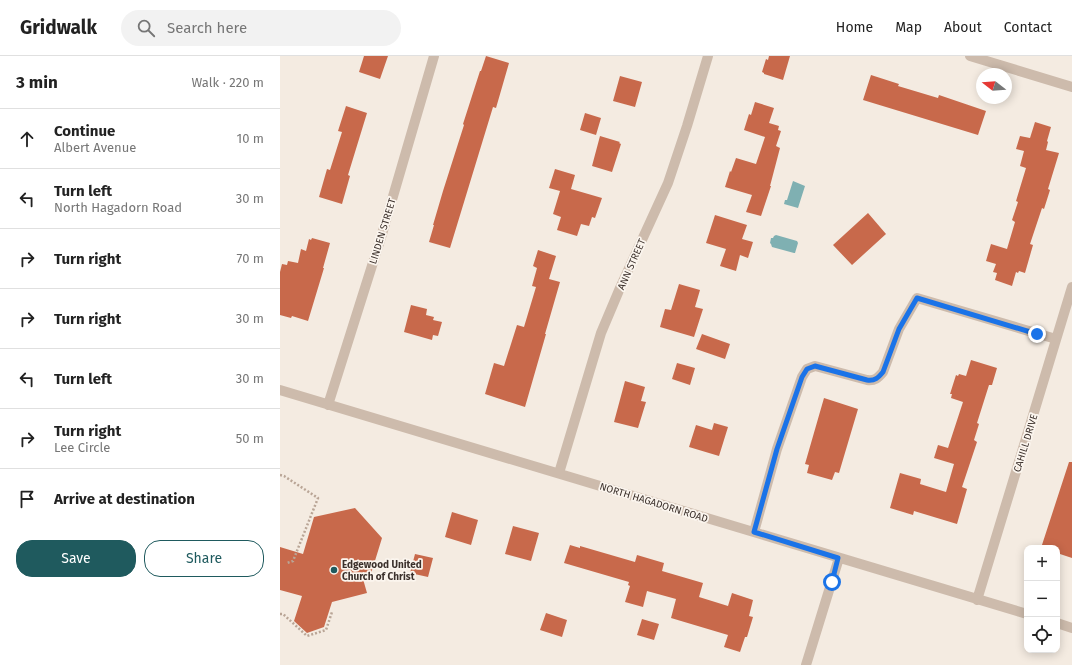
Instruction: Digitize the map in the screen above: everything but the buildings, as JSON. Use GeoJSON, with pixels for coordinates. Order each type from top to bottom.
{"type":"FeatureCollection","features":[{"type":"Feature","properties":{"kind":"street","name":"LINDEN STREET"},"geometry":{"type":"LineString","coordinates":[[328,405],[382,234],[434,56]]}},
{"type":"Feature","properties":{"kind":"street","name":"ANN STREET"},"geometry":{"type":"LineString","coordinates":[[559,474],[602,333],[620,288],[668,183],[708,56]]}},
{"type":"Feature","properties":{"kind":"street"},"geometry":{"type":"LineString","coordinates":[[970,56],[1072,87]]}},
{"type":"Feature","properties":{"kind":"street","name":"CAHILL DRIVE"},"geometry":{"type":"LineString","coordinates":[[978,600],[1072,287]]}},
{"type":"Feature","properties":{"kind":"street"},"geometry":{"type":"LineString","coordinates":[[754,532],[777,449],[802,377],[807,369],[815,366],[867,380],[873,380],[879,377],[883,372],[899,329],[917,298],[1056,339]]}},
{"type":"Feature","properties":{"kind":"street","name":"NORTH HAGADORN ROAD"},"geometry":{"type":"LineString","coordinates":[[280,390],[1024,613]]}},
{"type":"Feature","properties":{"kind":"street"},"geometry":{"type":"LineString","coordinates":[[806,665],[838,558]]}},
{"type":"Feature","properties":{"kind":"street"},"geometry":{"type":"LineString","coordinates":[[1060,624],[1072,628]]}},
{"type":"Feature","properties":{"kind":"path"},"geometry":{"type":"LineString","coordinates":[[280,475],[284,476],[318,498],[293,561],[287,563]]}},
{"type":"Feature","properties":{"kind":"path"},"geometry":{"type":"LineString","coordinates":[[280,614],[284,614],[307,636],[326,630],[332,612]]}},
{"type":"Feature","properties":{"kind":"water"},"geometry":{"type":"Polygon","coordinates":[[[793,181],[805,186],[798,208],[784,204],[785,200],[787,200],[793,181]]]}},
{"type":"Feature","properties":{"kind":"water"},"geometry":{"type":"Polygon","coordinates":[[[776,235],[797,241],[798,243],[795,253],[772,247],[770,243],[771,238],[776,235]]]}},
{"type":"Feature","properties":{"kind":"place","name":"Edgewood United Church of Christ"},"geometry":{"type":"Point","coordinates":[334,570]}},
{"type":"Feature","properties":{"kind":"route"},"geometry":{"type":"LineString","coordinates":[[832,582],[838,558],[754,532],[777,449],[802,377],[807,369],[815,366],[822,367],[867,380],[873,380],[879,377],[883,372],[899,329],[917,298],[1037,334]]}}]}
